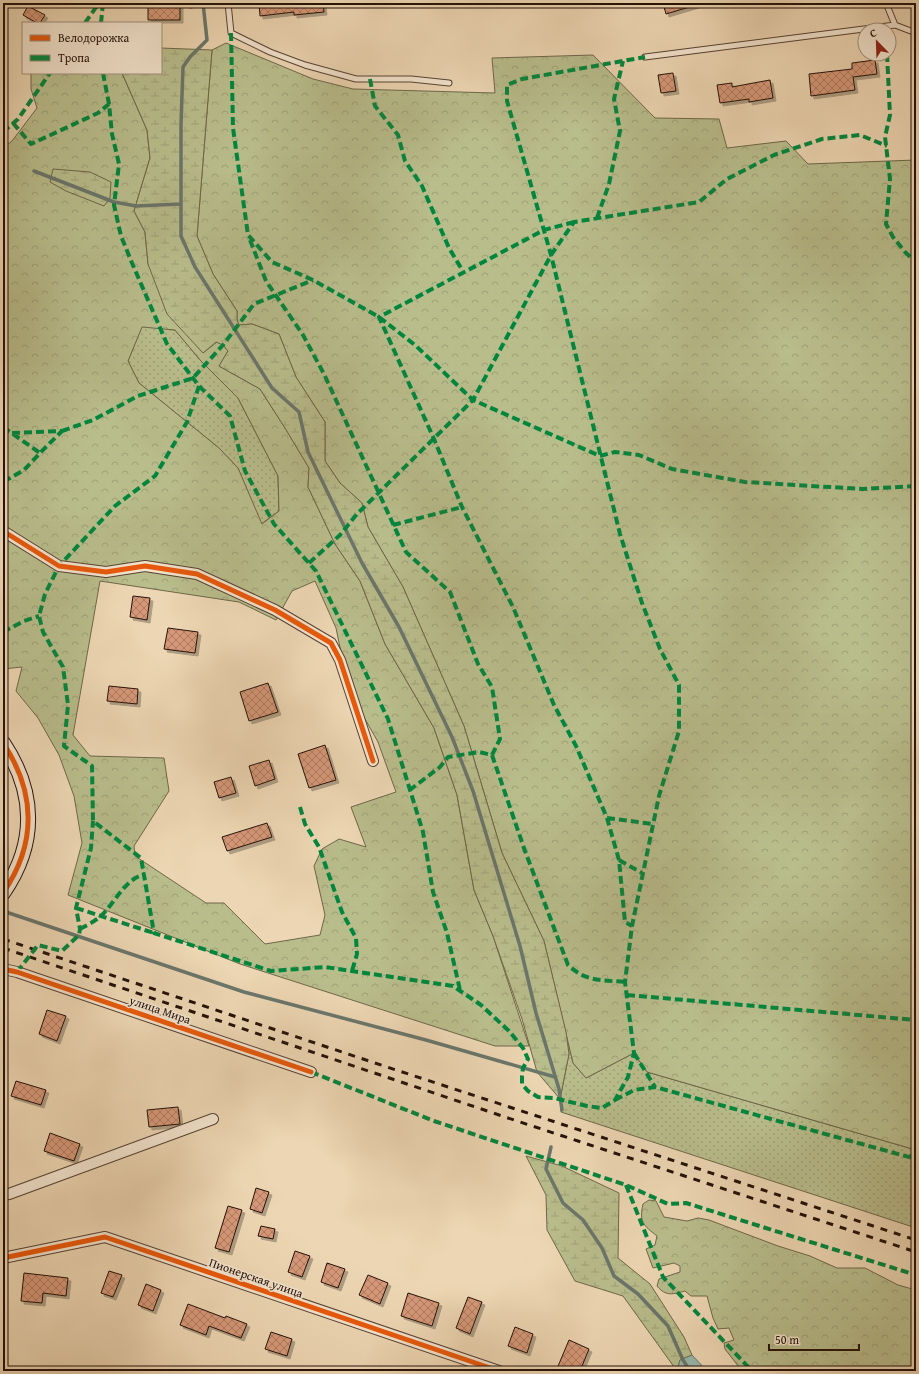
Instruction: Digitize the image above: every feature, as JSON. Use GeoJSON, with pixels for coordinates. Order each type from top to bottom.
{"type":"FeatureCollection","features":[{"type":"Feature","properties":{"kind":"street"},"geometry":{"type":"LineString","coordinates":[[3,531],[59,566],[106,572],[145,566],[197,574],[275,610],[331,643],[340,660],[373,761]]}},
{"type":"Feature","properties":{"kind":"street"},"geometry":{"type":"LineString","coordinates":[[3,743],[18,768],[27,796],[28,826],[26,841],[17,869],[3,893]]}},
{"type":"Feature","properties":{"kind":"street","name":"улица Мира"},"geometry":{"type":"LineString","coordinates":[[3,969],[17,972],[311,1072]]}},
{"type":"Feature","properties":{"kind":"street"},"geometry":{"type":"LineString","coordinates":[[3,1195],[214,1119]]}},
{"type":"Feature","properties":{"kind":"street","name":"Пионерская улица"},"geometry":{"type":"LineString","coordinates":[[3,1258],[105,1237],[499,1371]]}},
{"type":"Feature","properties":{"kind":"lane"},"geometry":{"type":"LineString","coordinates":[[228,3],[231,33],[270,52],[305,65],[356,79],[411,79],[449,83]]}},
{"type":"Feature","properties":{"kind":"lane"},"geometry":{"type":"LineString","coordinates":[[886,3],[894,22]]}},
{"type":"Feature","properties":{"kind":"lane"},"geometry":{"type":"LineString","coordinates":[[897,26],[916,33]]}},
{"type":"Feature","properties":{"kind":"lane"},"geometry":{"type":"LineString","coordinates":[[645,57],[857,30]]}},
{"type":"Feature","properties":{"kind":"green space"},"geometry":{"type":"Polygon","coordinates":[[[226,43],[313,79],[353,89],[495,93],[492,58],[593,55],[655,118],[719,119],[727,148],[786,141],[808,164],[916,160],[916,1150],[647,1072],[634,1053],[586,1078],[573,1063],[544,941],[502,853],[464,726],[403,587],[368,527],[362,503],[340,483],[325,461],[325,422],[296,377],[279,334],[252,324],[239,325],[237,320],[237,311],[213,274],[197,236],[212,50],[226,43]]]}},
{"type":"Feature","properties":{"kind":"green space"},"geometry":{"type":"Polygon","coordinates":[[[162,48],[212,50],[197,236],[213,274],[237,311],[237,320],[239,325],[252,324],[279,334],[296,377],[325,422],[325,461],[340,483],[362,503],[368,527],[403,587],[464,726],[502,853],[544,941],[566,1032],[569,1054],[560,1099],[537,1072],[522,1019],[493,936],[474,890],[457,795],[434,728],[385,644],[360,581],[335,544],[308,487],[309,468],[260,389],[219,366],[228,351],[223,345],[216,342],[203,353],[167,314],[148,264],[145,232],[134,211],[150,158],[147,130],[122,74],[162,74],[162,48]]]}},
{"type":"Feature","properties":{"kind":"green space"},"geometry":{"type":"Polygon","coordinates":[[[31,74],[122,74],[147,130],[150,158],[134,211],[145,232],[148,264],[187,334],[203,353],[217,342],[223,345],[228,351],[219,366],[260,389],[309,468],[308,487],[335,544],[360,581],[385,644],[434,728],[457,795],[474,890],[493,936],[529,1046],[495,1046],[240,964],[68,895],[82,843],[74,796],[59,755],[38,718],[16,691],[22,667],[3,669],[3,148],[12,141],[37,108],[31,89],[31,74]],[[142,327],[128,361],[139,383],[219,448],[238,468],[262,524],[279,511],[278,476],[238,398],[201,361],[175,330],[142,327]],[[100,581],[73,735],[90,756],[164,758],[169,791],[134,846],[135,856],[206,903],[224,903],[265,944],[320,935],[325,915],[314,866],[322,849],[339,839],[366,847],[351,807],[396,792],[378,742],[361,712],[343,662],[336,628],[315,581],[292,591],[276,620],[239,602],[100,581]]]}},
{"type":"Feature","properties":{"kind":"green space"},"geometry":{"type":"Polygon","coordinates":[[[53,169],[90,172],[111,182],[110,198],[104,206],[66,191],[50,182],[53,169]]]}},
{"type":"Feature","properties":{"kind":"green space"},"geometry":{"type":"Polygon","coordinates":[[[142,326],[175,330],[201,361],[238,398],[278,476],[279,511],[261,524],[238,468],[219,448],[139,383],[128,361],[142,326]]]}},
{"type":"Feature","properties":{"kind":"green space"},"geometry":{"type":"Polygon","coordinates":[[[566,1032],[573,1063],[586,1078],[634,1053],[647,1072],[916,1150],[916,1228],[561,1112],[560,1099],[569,1054],[566,1032]]]}},
{"type":"Feature","properties":{"kind":"green space"},"geometry":{"type":"Polygon","coordinates":[[[526,1156],[562,1166],[619,1193],[618,1258],[650,1284],[684,1337],[692,1355],[680,1360],[677,1371],[623,1296],[575,1281],[547,1230],[546,1195],[526,1156]]]}},
{"type":"Feature","properties":{"kind":"green space"},"geometry":{"type":"Polygon","coordinates":[[[649,1200],[656,1201],[664,1217],[687,1221],[698,1218],[709,1220],[778,1246],[810,1256],[837,1268],[865,1268],[898,1285],[916,1290],[916,1371],[742,1371],[725,1349],[724,1343],[734,1340],[729,1328],[718,1329],[713,1318],[707,1296],[691,1296],[685,1291],[670,1294],[663,1292],[657,1286],[659,1279],[680,1272],[680,1266],[674,1263],[653,1268],[646,1249],[655,1245],[657,1236],[645,1226],[642,1219],[643,1204],[649,1200]]]}},
{"type":"Feature","properties":{"kind":"shaded area"},"geometry":{"type":"Polygon","coordinates":[[[692,1355],[707,1371],[677,1371],[680,1360],[692,1355]]]}},
{"type":"Feature","properties":{"kind":"building"},"geometry":{"type":"Polygon","coordinates":[[[148,3],[180,3],[180,20],[148,20],[148,3]]]}},
{"type":"Feature","properties":{"kind":"building"},"geometry":{"type":"Polygon","coordinates":[[[259,3],[323,3],[324,12],[294,15],[294,12],[260,16],[259,3]]]}},
{"type":"Feature","properties":{"kind":"building"},"geometry":{"type":"Polygon","coordinates":[[[663,3],[696,3],[696,5],[666,14],[663,3]]]}},
{"type":"Feature","properties":{"kind":"building"},"geometry":{"type":"Polygon","coordinates":[[[28,6],[45,15],[41,22],[35,22],[23,15],[28,6]]]}},
{"type":"Feature","properties":{"kind":"building"},"geometry":{"type":"Polygon","coordinates":[[[875,62],[877,74],[853,77],[855,90],[811,96],[809,74],[852,69],[852,63],[875,62]]]}},
{"type":"Feature","properties":{"kind":"building"},"geometry":{"type":"Polygon","coordinates":[[[673,73],[676,91],[661,93],[658,75],[673,73]]]}},
{"type":"Feature","properties":{"kind":"building"},"geometry":{"type":"Polygon","coordinates":[[[770,80],[773,98],[749,102],[749,99],[720,103],[717,85],[732,83],[732,87],[770,80]]]}},
{"type":"Feature","properties":{"kind":"building"},"geometry":{"type":"Polygon","coordinates":[[[133,596],[150,598],[147,620],[130,617],[133,596]]]}},
{"type":"Feature","properties":{"kind":"building"},"geometry":{"type":"Polygon","coordinates":[[[168,628],[198,632],[195,653],[164,649],[168,628]]]}},
{"type":"Feature","properties":{"kind":"building"},"geometry":{"type":"Polygon","coordinates":[[[268,683],[278,712],[249,721],[240,692],[268,683]]]}},
{"type":"Feature","properties":{"kind":"building"},"geometry":{"type":"Polygon","coordinates":[[[109,686],[138,689],[137,704],[107,701],[109,686]]]}},
{"type":"Feature","properties":{"kind":"building"},"geometry":{"type":"Polygon","coordinates":[[[325,745],[336,780],[309,788],[298,754],[325,745]]]}},
{"type":"Feature","properties":{"kind":"building"},"geometry":{"type":"Polygon","coordinates":[[[269,760],[275,779],[255,786],[249,766],[269,760]]]}},
{"type":"Feature","properties":{"kind":"building"},"geometry":{"type":"Polygon","coordinates":[[[231,777],[236,793],[219,798],[214,782],[231,777]]]}},
{"type":"Feature","properties":{"kind":"building"},"geometry":{"type":"Polygon","coordinates":[[[267,823],[272,837],[227,851],[222,837],[267,823]]]}},
{"type":"Feature","properties":{"kind":"building"},"geometry":{"type":"Polygon","coordinates":[[[47,1010],[66,1016],[57,1041],[39,1034],[47,1010]]]}},
{"type":"Feature","properties":{"kind":"building"},"geometry":{"type":"Polygon","coordinates":[[[16,1081],[46,1090],[41,1105],[11,1096],[16,1081]]]}},
{"type":"Feature","properties":{"kind":"building"},"geometry":{"type":"Polygon","coordinates":[[[178,1107],[180,1124],[149,1127],[147,1110],[178,1107]]]}},
{"type":"Feature","properties":{"kind":"building"},"geometry":{"type":"Polygon","coordinates":[[[50,1133],[80,1144],[74,1161],[44,1151],[50,1133]]]}},
{"type":"Feature","properties":{"kind":"building"},"geometry":{"type":"Polygon","coordinates":[[[256,1188],[269,1192],[262,1213],[250,1209],[256,1188]]]}},
{"type":"Feature","properties":{"kind":"building"},"geometry":{"type":"Polygon","coordinates":[[[228,1206],[242,1210],[229,1252],[215,1248],[228,1206]]]}},
{"type":"Feature","properties":{"kind":"building"},"geometry":{"type":"Polygon","coordinates":[[[261,1226],[275,1229],[273,1239],[258,1236],[261,1226]]]}},
{"type":"Feature","properties":{"kind":"building"},"geometry":{"type":"Polygon","coordinates":[[[295,1251],[310,1256],[302,1277],[288,1272],[295,1251]]]}},
{"type":"Feature","properties":{"kind":"building"},"geometry":{"type":"Polygon","coordinates":[[[327,1263],[345,1269],[338,1288],[321,1282],[327,1263]]]}},
{"type":"Feature","properties":{"kind":"building"},"geometry":{"type":"Polygon","coordinates":[[[109,1271],[122,1275],[113,1297],[101,1293],[109,1271]]]}},
{"type":"Feature","properties":{"kind":"building"},"geometry":{"type":"Polygon","coordinates":[[[24,1273],[68,1278],[66,1296],[43,1293],[42,1303],[21,1301],[24,1273]]]}},
{"type":"Feature","properties":{"kind":"building"},"geometry":{"type":"Polygon","coordinates":[[[368,1275],[388,1283],[380,1304],[359,1295],[368,1275]]]}},
{"type":"Feature","properties":{"kind":"building"},"geometry":{"type":"Polygon","coordinates":[[[146,1284],[161,1290],[153,1311],[138,1305],[146,1284]]]}},
{"type":"Feature","properties":{"kind":"building"},"geometry":{"type":"Polygon","coordinates":[[[408,1293],[439,1303],[432,1326],[401,1316],[408,1293]]]}},
{"type":"Feature","properties":{"kind":"building"},"geometry":{"type":"Polygon","coordinates":[[[468,1297],[482,1302],[470,1334],[456,1328],[468,1297]]]}},
{"type":"Feature","properties":{"kind":"building"},"geometry":{"type":"Polygon","coordinates":[[[188,1304],[225,1318],[226,1316],[247,1324],[241,1338],[209,1326],[206,1335],[180,1325],[188,1304]]]}},
{"type":"Feature","properties":{"kind":"building"},"geometry":{"type":"Polygon","coordinates":[[[515,1327],[533,1334],[527,1353],[508,1346],[515,1327]]]}},
{"type":"Feature","properties":{"kind":"building"},"geometry":{"type":"Polygon","coordinates":[[[271,1332],[292,1339],[287,1356],[265,1349],[271,1332]]]}},
{"type":"Feature","properties":{"kind":"building"},"geometry":{"type":"Polygon","coordinates":[[[569,1340],[589,1349],[580,1371],[556,1371],[569,1340]]]}},
{"type":"Feature","properties":{"kind":"waterway"},"geometry":{"type":"LineString","coordinates":[[203,3],[207,40],[190,57],[183,67],[181,124],[181,236],[195,267],[272,388],[299,412],[308,452],[362,563],[399,627],[452,737],[473,791],[520,946],[536,1013],[559,1089],[562,1110]]}},
{"type":"Feature","properties":{"kind":"waterway"},"geometry":{"type":"LineString","coordinates":[[34,171],[114,202],[136,206],[181,204]]}},
{"type":"Feature","properties":{"kind":"waterway"},"geometry":{"type":"LineString","coordinates":[[3,911],[244,992],[426,1040],[555,1077]]}},
{"type":"Feature","properties":{"kind":"waterway"},"geometry":{"type":"LineString","coordinates":[[551,1147],[546,1169],[563,1203],[583,1220],[602,1248],[614,1276],[638,1294],[668,1326],[683,1360],[690,1371]]}},
{"type":"Feature","properties":{"kind":"railway"},"geometry":{"type":"LineString","coordinates":[[3,939],[387,1067],[916,1240]]}},
{"type":"Feature","properties":{"kind":"railway"},"geometry":{"type":"LineString","coordinates":[[3,948],[517,1121],[916,1252]]}},
{"type":"Feature","properties":{"kind":"marked path"},"geometry":{"type":"LineString","coordinates":[[86,22],[99,3]]}},
{"type":"Feature","properties":{"kind":"marked path"},"geometry":{"type":"LineString","coordinates":[[101,22],[103,3]]}},
{"type":"Feature","properties":{"kind":"marked path"},"geometry":{"type":"LineString","coordinates":[[231,33],[233,128],[248,235],[272,262],[313,280],[379,317],[415,345],[473,400],[600,456],[615,452],[639,455],[672,469],[745,482],[863,489],[916,486]]}},
{"type":"Feature","properties":{"kind":"marked path"},"geometry":{"type":"LineString","coordinates":[[199,386],[187,422],[155,476],[115,506],[59,566],[45,594],[39,616],[43,632],[63,667],[68,705],[64,746],[92,766],[93,821],[141,858],[154,933],[271,971],[325,967],[453,986],[481,1005],[509,1031],[523,1048],[528,1059],[523,1068],[522,1084],[528,1091],[538,1097],[554,1098],[602,1108],[615,1100],[628,1077],[634,1053],[625,982],[632,926],[659,796],[679,731],[679,685],[660,649],[642,603],[620,534],[551,255],[507,101],[507,85],[522,79],[645,57]]}},
{"type":"Feature","properties":{"kind":"marked path"},"geometry":{"type":"LineString","coordinates":[[597,218],[609,184],[620,131],[614,99],[623,61]]}},
{"type":"Feature","properties":{"kind":"marked path"},"geometry":{"type":"LineString","coordinates":[[887,62],[890,115],[885,137],[890,179],[886,224],[893,237],[905,252],[916,262]]}},
{"type":"Feature","properties":{"kind":"marked path"},"geometry":{"type":"LineString","coordinates":[[3,132],[18,119],[49,74]]}},
{"type":"Feature","properties":{"kind":"marked path"},"geometry":{"type":"LineString","coordinates":[[103,74],[109,104],[112,134],[119,164],[114,205],[121,236],[167,344],[199,386],[230,416],[245,471],[274,524],[316,571],[388,719],[423,832],[433,892],[447,933],[460,990]]}},
{"type":"Feature","properties":{"kind":"marked path"},"geometry":{"type":"LineString","coordinates":[[370,79],[375,106],[398,135],[405,161],[422,186],[449,248],[464,273]]}},
{"type":"Feature","properties":{"kind":"marked path"},"geometry":{"type":"LineString","coordinates":[[13,123],[31,144],[98,113],[109,104]]}},
{"type":"Feature","properties":{"kind":"marked path"},"geometry":{"type":"LineString","coordinates":[[309,563],[340,535],[357,514],[473,400],[551,255],[574,222],[699,202],[727,179],[774,155],[822,139],[860,135],[887,146]]}},
{"type":"Feature","properties":{"kind":"marked path"},"geometry":{"type":"LineString","coordinates":[[574,222],[544,230],[379,317],[434,439],[462,507],[513,607],[554,705],[576,746],[607,818],[619,860],[625,922],[632,926]]}},
{"type":"Feature","properties":{"kind":"marked path"},"geometry":{"type":"LineString","coordinates":[[250,240],[266,281],[303,335],[324,374],[406,552],[450,592],[478,664],[492,687],[500,739],[492,755],[479,752],[448,757],[440,767],[411,789]]}},
{"type":"Feature","properties":{"kind":"marked path"},"geometry":{"type":"LineString","coordinates":[[62,431],[93,420],[138,396],[193,378],[223,345],[254,304],[313,280]]}},
{"type":"Feature","properties":{"kind":"marked path"},"geometry":{"type":"LineString","coordinates":[[3,427],[40,453],[24,470],[3,482]]}},
{"type":"Feature","properties":{"kind":"marked path"},"geometry":{"type":"LineString","coordinates":[[12,433],[62,431],[40,453]]}},
{"type":"Feature","properties":{"kind":"marked path"},"geometry":{"type":"LineString","coordinates":[[393,525],[462,507]]}},
{"type":"Feature","properties":{"kind":"marked path"},"geometry":{"type":"LineString","coordinates":[[3,632],[24,621],[39,616]]}},
{"type":"Feature","properties":{"kind":"marked path"},"geometry":{"type":"LineString","coordinates":[[492,755],[525,851],[568,965],[581,975],[595,979],[625,982]]}},
{"type":"Feature","properties":{"kind":"marked path"},"geometry":{"type":"LineString","coordinates":[[300,807],[305,824],[319,847],[342,912],[356,938],[357,954],[352,971]]}},
{"type":"Feature","properties":{"kind":"marked path"},"geometry":{"type":"LineString","coordinates":[[607,818],[653,824]]}},
{"type":"Feature","properties":{"kind":"marked path"},"geometry":{"type":"LineString","coordinates":[[17,972],[38,945],[62,951],[79,935],[80,929],[76,908],[91,848],[93,821]]}},
{"type":"Feature","properties":{"kind":"marked path"},"geometry":{"type":"LineString","coordinates":[[619,860],[642,873]]}},
{"type":"Feature","properties":{"kind":"marked path"},"geometry":{"type":"LineString","coordinates":[[80,929],[100,917],[126,885],[145,874]]}},
{"type":"Feature","properties":{"kind":"marked path"},"geometry":{"type":"LineString","coordinates":[[76,908],[154,933]]}},
{"type":"Feature","properties":{"kind":"marked path"},"geometry":{"type":"LineString","coordinates":[[627,995],[916,1020]]}},
{"type":"Feature","properties":{"kind":"marked path"},"geometry":{"type":"LineString","coordinates":[[634,1053],[655,1087]]}},
{"type":"Feature","properties":{"kind":"marked path"},"geometry":{"type":"LineString","coordinates":[[311,1072],[434,1121],[626,1185],[668,1204],[686,1203],[916,1275]]}},
{"type":"Feature","properties":{"kind":"marked path"},"geometry":{"type":"LineString","coordinates":[[615,1100],[634,1090],[655,1087],[916,1159]]}},
{"type":"Feature","properties":{"kind":"marked path"},"geometry":{"type":"LineString","coordinates":[[908,1158],[916,1152]]}},
{"type":"Feature","properties":{"kind":"marked path"},"geometry":{"type":"LineString","coordinates":[[626,1185],[663,1277],[752,1371]]}},
{"type":"Feature","properties":{"kind":"cycle path"},"geometry":{"type":"LineString","coordinates":[[3,531],[59,566],[106,572],[145,566],[197,574],[275,610],[331,643],[340,660],[373,761]]}},
{"type":"Feature","properties":{"kind":"cycle path"},"geometry":{"type":"LineString","coordinates":[[3,743],[22,780],[28,818],[27,837],[22,856],[3,893]]}},
{"type":"Feature","properties":{"kind":"cycle path"},"geometry":{"type":"LineString","coordinates":[[3,969],[17,972],[311,1072]]}},
{"type":"Feature","properties":{"kind":"cycle path"},"geometry":{"type":"LineString","coordinates":[[3,1258],[105,1237],[499,1371]]}}]}
